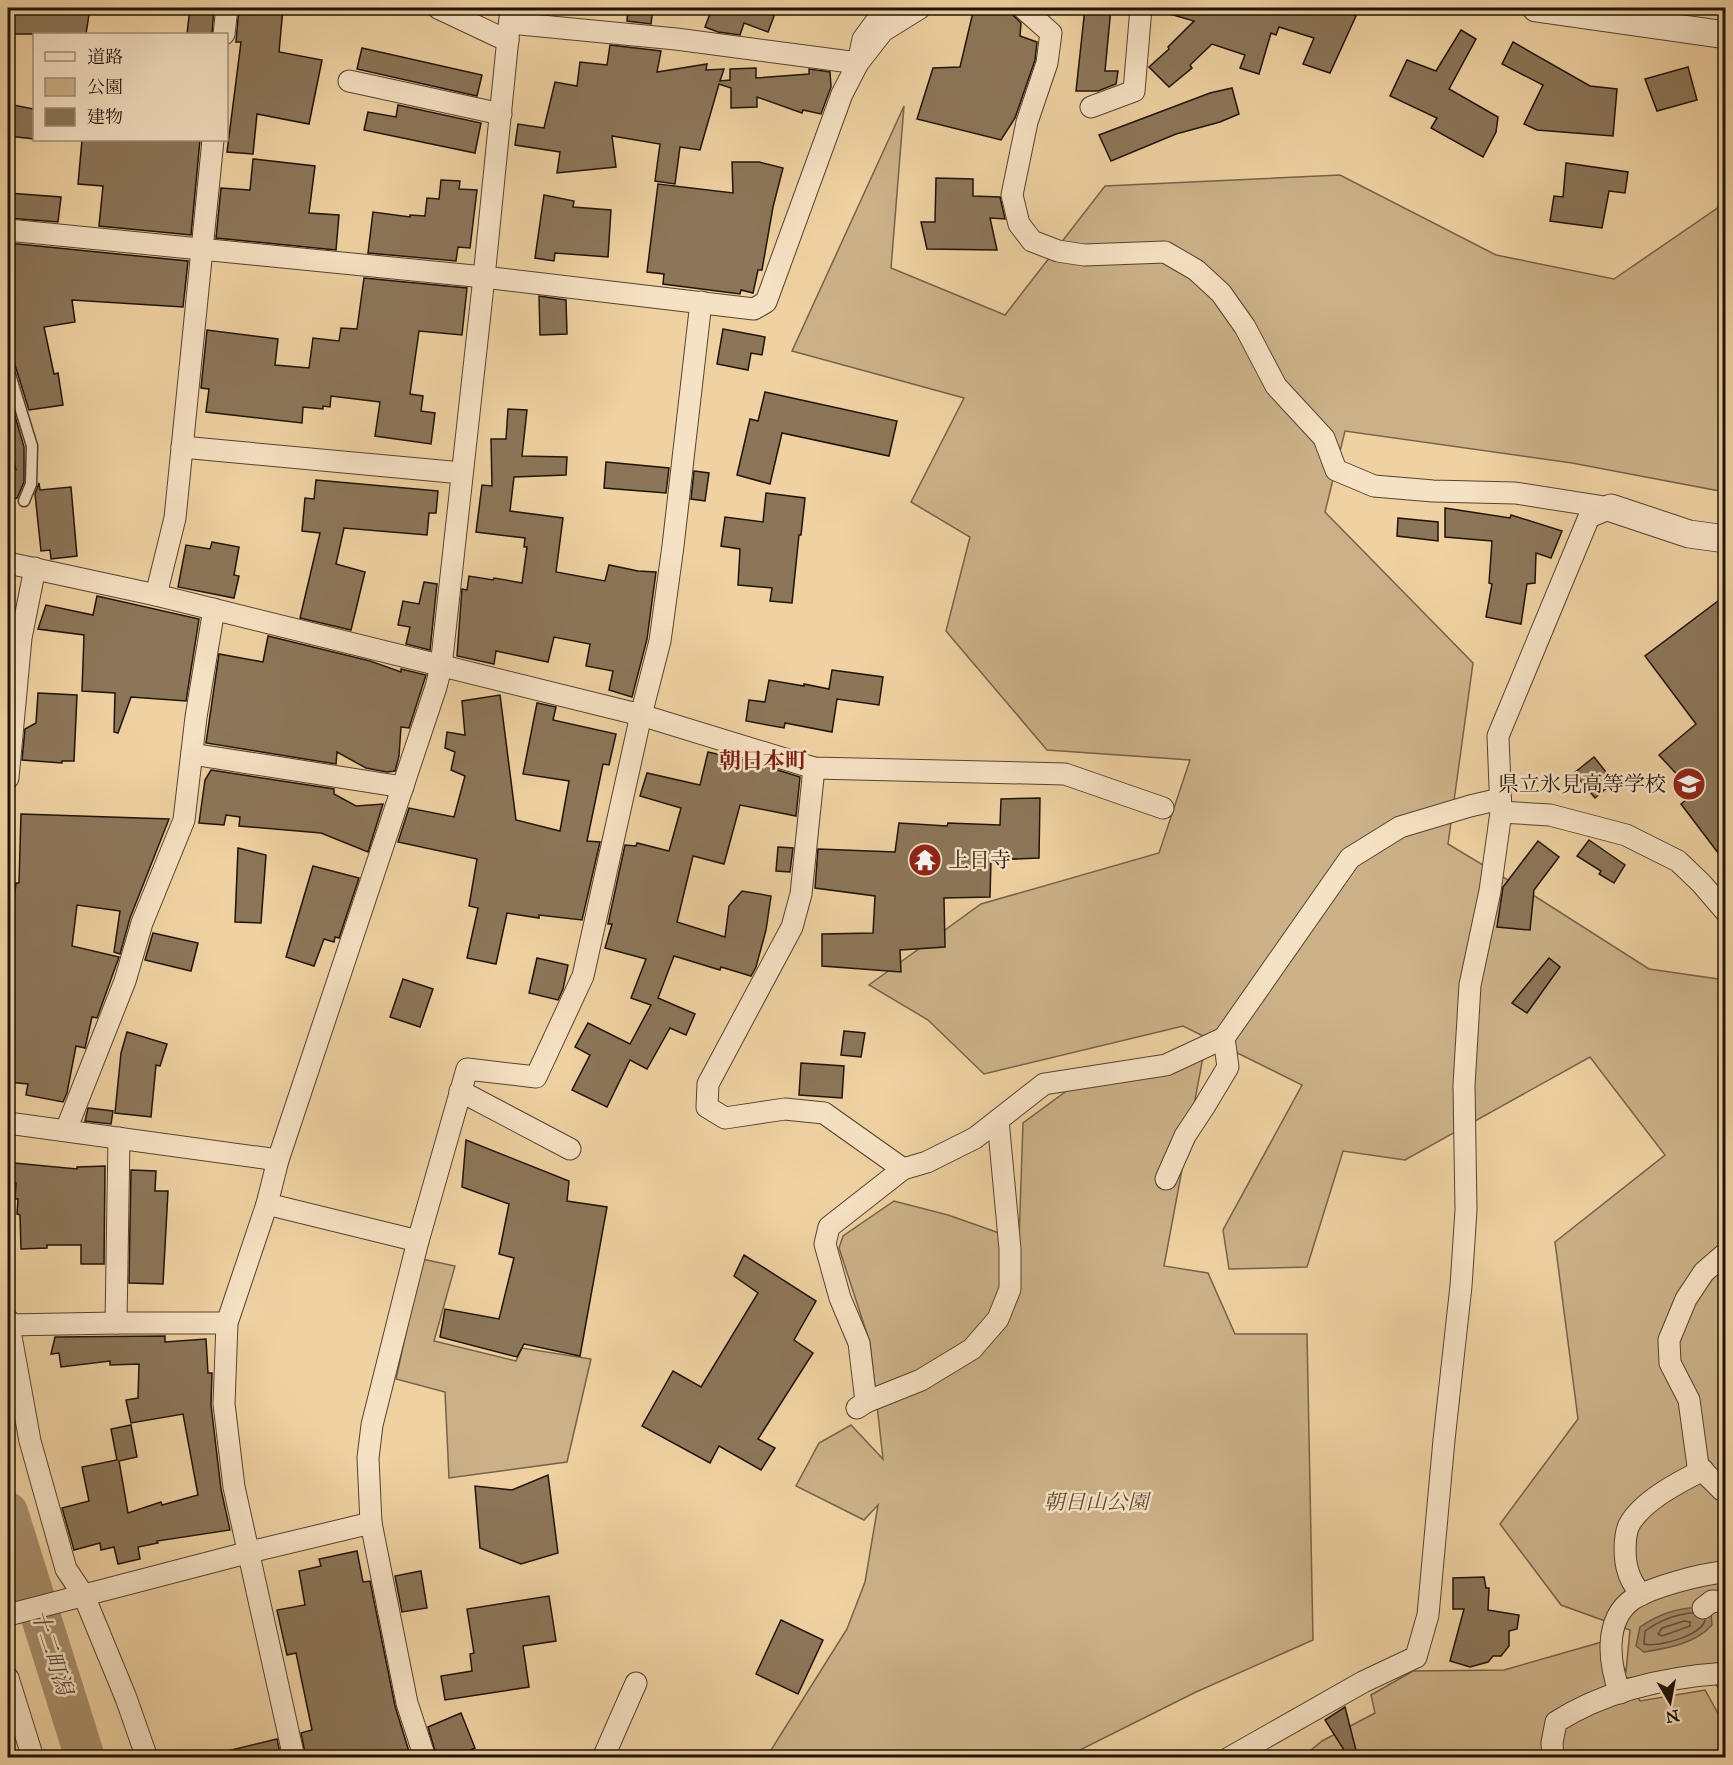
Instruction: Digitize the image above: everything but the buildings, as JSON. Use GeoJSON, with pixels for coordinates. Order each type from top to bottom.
{"type":"FeatureCollection","features":[{"type":"Feature","properties":{"kind":"street"},"geometry":{"type":"LineString","coordinates":[[224,33],[226,8]]}},
{"type":"Feature","properties":{"kind":"street"},"geometry":{"type":"LineString","coordinates":[[438,8],[510,24],[676,39],[858,63]]}},
{"type":"Feature","properties":{"kind":"street"},"geometry":{"type":"LineString","coordinates":[[858,63],[863,39],[886,8]]}},
{"type":"Feature","properties":{"kind":"street"},"geometry":{"type":"LineString","coordinates":[[8,230],[484,277],[754,309],[766,302],[842,94],[858,63],[884,31],[920,8]]}},
{"type":"Feature","properties":{"kind":"street"},"geometry":{"type":"LineString","coordinates":[[1023,8],[1051,33],[1047,63],[1027,122],[1012,195],[1019,224],[1032,241],[1058,251],[1084,255],[1165,252],[1196,270],[1221,293],[1245,327],[1276,386],[1324,438],[1336,470],[1374,486],[1433,491],[1515,492],[1611,508],[1689,534],[1725,539]]}},
{"type":"Feature","properties":{"kind":"street"},"geometry":{"type":"LineString","coordinates":[[1091,107],[1134,91],[1141,8]]}},
{"type":"Feature","properties":{"kind":"street"},"geometry":{"type":"LineString","coordinates":[[1536,8],[1725,35]]}},
{"type":"Feature","properties":{"kind":"street"},"geometry":{"type":"LineString","coordinates":[[294,1758],[234,1487],[224,1404],[227,1323],[267,1204],[278,1160],[441,667],[510,24]]}},
{"type":"Feature","properties":{"kind":"street"},"geometry":{"type":"LineString","coordinates":[[349,81],[501,114]]}},
{"type":"Feature","properties":{"kind":"street"},"geometry":{"type":"LineString","coordinates":[[156,595],[175,518],[213,141]]}},
{"type":"Feature","properties":{"kind":"street"},"geometry":{"type":"LineString","coordinates":[[425,1758],[407,1703],[371,1523],[368,1458],[372,1425],[418,1241],[467,1069],[536,1077],[583,976],[641,715],[660,641],[701,302]]}},
{"type":"Feature","properties":{"kind":"street"},"geometry":{"type":"LineString","coordinates":[[182,447],[462,473]]}},
{"type":"Feature","properties":{"kind":"street"},"geometry":{"type":"LineString","coordinates":[[1229,1758],[1364,1682],[1416,1657],[1428,1615],[1467,1210],[1464,1085],[1470,985],[1490,891],[1501,806],[1498,736],[1589,518],[1611,508]]}},
{"type":"Feature","properties":{"kind":"street"},"geometry":{"type":"LineString","coordinates":[[8,778],[21,638],[22,566],[156,595],[641,715],[813,768],[1065,774],[1163,808]]}},
{"type":"Feature","properties":{"kind":"street"},"geometry":{"type":"LineString","coordinates":[[66,1130],[125,981],[142,923],[184,820],[214,609]]}},
{"type":"Feature","properties":{"kind":"street"},"geometry":{"type":"LineString","coordinates":[[192,754],[403,787]]}},
{"type":"Feature","properties":{"kind":"street"},"geometry":{"type":"LineString","coordinates":[[813,768],[801,894],[792,927],[708,1084],[707,1107],[725,1118],[785,1109],[824,1113],[903,1169]]}},
{"type":"Feature","properties":{"kind":"street"},"geometry":{"type":"LineString","coordinates":[[998,1120],[1010,1249],[1010,1290],[998,1319],[972,1349],[921,1380],[861,1405],[859,1343],[840,1298],[825,1244],[830,1227],[903,1169],[927,1162],[975,1138],[998,1120],[1044,1084],[1166,1065],[1224,1038],[1350,858],[1400,827],[1470,806],[1501,806],[1550,815],[1626,835],[1678,861],[1701,883],[1725,912]]}},
{"type":"Feature","properties":{"kind":"street"},"geometry":{"type":"LineString","coordinates":[[1166,1179],[1185,1136],[1228,1067],[1224,1038]]}},
{"type":"Feature","properties":{"kind":"street"},"geometry":{"type":"LineString","coordinates":[[460,1091],[570,1149]]}},
{"type":"Feature","properties":{"kind":"street"},"geometry":{"type":"LineString","coordinates":[[8,1124],[278,1160]]}},
{"type":"Feature","properties":{"kind":"street"},"geometry":{"type":"LineString","coordinates":[[116,1323],[119,1138]]}},
{"type":"Feature","properties":{"kind":"street"},"geometry":{"type":"LineString","coordinates":[[267,1204],[418,1241]]}},
{"type":"Feature","properties":{"kind":"street"},"geometry":{"type":"LineString","coordinates":[[1725,1252],[1704,1272],[1686,1299],[1669,1340],[1670,1363],[1689,1400],[1698,1466],[1722,1490],[1725,1490]]}},
{"type":"Feature","properties":{"kind":"street"},"geometry":{"type":"LineString","coordinates":[[8,1320],[30,1441],[66,1569],[76,1598],[126,1698],[147,1758]]}},
{"type":"Feature","properties":{"kind":"street"},"geometry":{"type":"LineString","coordinates":[[8,1325],[227,1323]]}},
{"type":"Feature","properties":{"kind":"street"},"geometry":{"type":"LineString","coordinates":[[1641,1595],[1627,1570],[1628,1526],[1640,1512],[1670,1487],[1703,1470]]}},
{"type":"Feature","properties":{"kind":"street"},"geometry":{"type":"LineString","coordinates":[[8,1615],[371,1523]]}},
{"type":"Feature","properties":{"kind":"street"},"geometry":{"type":"LineString","coordinates":[[1620,1693],[1610,1649],[1614,1629],[1624,1608],[1632,1600],[1663,1585],[1702,1574],[1725,1572]]}},
{"type":"Feature","properties":{"kind":"street"},"geometry":{"type":"LineString","coordinates":[[1703,1608],[1712,1601],[1725,1602]]}},
{"type":"Feature","properties":{"kind":"street"},"geometry":{"type":"LineString","coordinates":[[1553,1758],[1552,1743],[1556,1722],[1576,1709],[1653,1683],[1725,1673]]}},
{"type":"Feature","properties":{"kind":"street"},"geometry":{"type":"LineString","coordinates":[[8,1678],[33,1758]]}},
{"type":"Feature","properties":{"kind":"street"},"geometry":{"type":"LineString","coordinates":[[603,1758],[636,1683]]}},
{"type":"Feature","properties":{"kind":"lane"},"geometry":{"type":"LineString","coordinates":[[8,368],[32,446],[31,484],[24,501]]}},
{"type":"Feature","properties":{"kind":"green space"},"geometry":{"type":"Polygon","coordinates":[[[904,106],[891,268],[1005,315],[1105,186],[1340,175],[1496,255],[1614,279],[1725,203],[1725,492],[1572,463],[1345,431],[1325,512],[1473,663],[1448,844],[1649,969],[1725,980],[1725,1700],[1713,1679],[1628,1678],[1640,1701],[1705,1690],[1725,1726],[1725,1757],[1303,1757],[1322,1741],[1375,1713],[1371,1695],[1413,1671],[1504,1670],[1609,1640],[1626,1671],[1630,1630],[1561,1605],[1500,1524],[1578,1419],[1555,1242],[1665,1155],[1590,1057],[1405,1160],[1343,1151],[1307,1267],[1229,1269],[1223,1230],[1302,1085],[1183,1026],[984,1074],[928,1020],[869,985],[981,904],[1159,853],[1190,760],[1047,750],[946,631],[970,537],[911,502],[964,398],[792,351],[904,106]]]}},
{"type":"Feature","properties":{"kind":"green space","name":"朝日山公園"},"geometry":{"type":"Polygon","coordinates":[[[1203,1057],[1164,1266],[1208,1273],[1235,1334],[1307,1334],[1313,1640],[1196,1692],[1066,1757],[766,1758],[847,1629],[865,1582],[878,1505],[864,1520],[796,1486],[819,1443],[851,1425],[883,1459],[870,1343],[839,1248],[843,1236],[894,1201],[948,1215],[1019,1240],[1023,1123],[1072,1087],[1203,1057]]]}},
{"type":"Feature","properties":{"kind":"green space"},"geometry":{"type":"Polygon","coordinates":[[[422,1259],[455,1266],[434,1341],[516,1361],[522,1348],[591,1359],[567,1462],[449,1478],[445,1392],[396,1379],[422,1259]]]}},
{"type":"Feature","properties":{"kind":"water"},"geometry":{"type":"Polygon","coordinates":[[[1701,1607],[1711,1612],[1712,1625],[1698,1637],[1681,1644],[1644,1652],[1636,1646],[1640,1627],[1647,1622],[1676,1610],[1701,1607]]]}},
{"type":"Feature","properties":{"kind":"waterway","name":"十二町潟"},"geometry":{"type":"LineString","coordinates":[[8,1512],[85,1758]]}},
{"type":"Feature","properties":{"kind":"place","name":"県立氷見高等学校"},"geometry":{"type":"Point","coordinates":[1689,784]}},
{"type":"Feature","properties":{"kind":"place","name":"上日寺"},"geometry":{"type":"Point","coordinates":[925,860]}},
{"type":"Feature","properties":{"kind":"district","name":"朝日本町"},"geometry":{"type":"Point","coordinates":[763,760]}}]}
